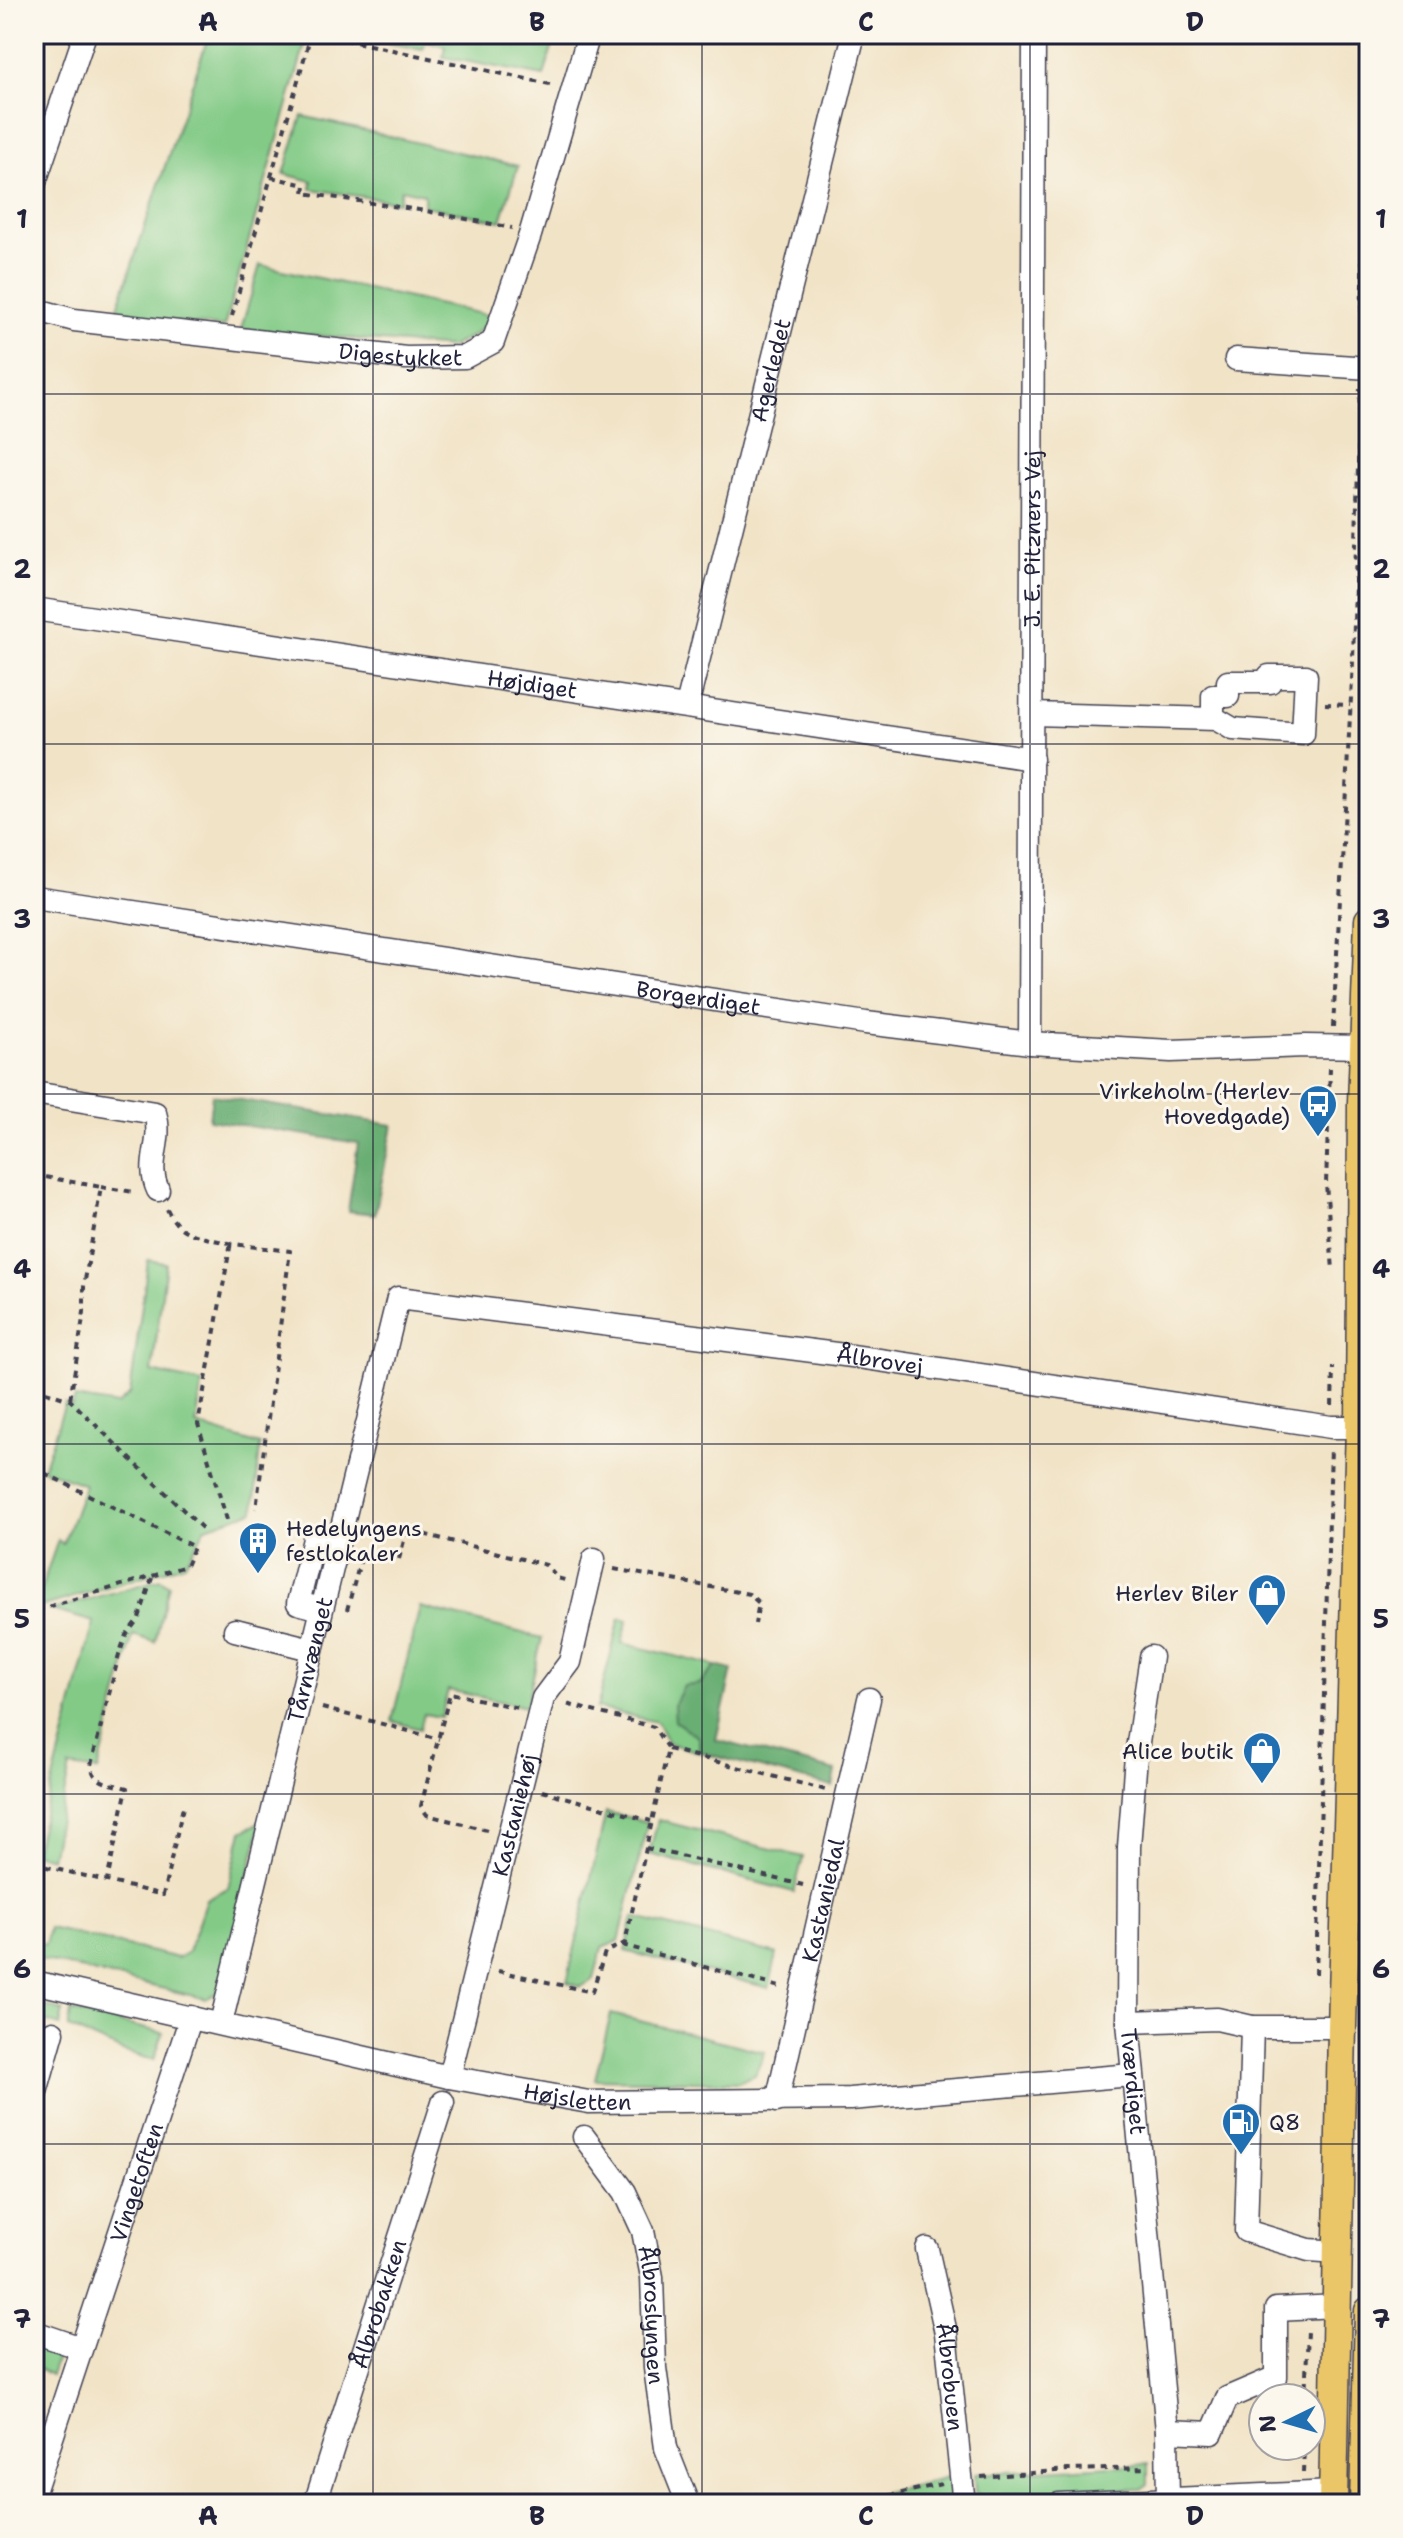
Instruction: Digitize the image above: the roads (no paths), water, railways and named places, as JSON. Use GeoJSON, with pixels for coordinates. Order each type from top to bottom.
{"type":"FeatureCollection","features":[{"type":"Feature","properties":{"kind":"main road"},"geometry":{"type":"LineString","coordinates":[[1333,2498],[1342,2027],[1360,1427],[1369,920]]}},
{"type":"Feature","properties":{"kind":"main road"},"geometry":{"type":"LineString","coordinates":[[1364,2504],[1369,2311]]}},
{"type":"Feature","properties":{"kind":"street"},"geometry":{"type":"LineString","coordinates":[[34,185],[85,34]]}},
{"type":"Feature","properties":{"kind":"street","name":"Digestykket"},"geometry":{"type":"LineString","coordinates":[[34,309],[74,320],[226,338],[406,358],[465,357],[493,342],[530,235],[589,34]]}},
{"type":"Feature","properties":{"kind":"street","name":"Agerledet"},"geometry":{"type":"LineString","coordinates":[[687,706],[854,34]]}},
{"type":"Feature","properties":{"kind":"street","name":"J. E. Pitzners Vej"},"geometry":{"type":"LineString","coordinates":[[1030,1043],[1034,34]]}},
{"type":"Feature","properties":{"kind":"street"},"geometry":{"type":"LineString","coordinates":[[1236,359],[1369,368]]}},
{"type":"Feature","properties":{"kind":"street","name":"Højdiget"},"geometry":{"type":"LineString","coordinates":[[34,609],[1032,759]]}},
{"type":"Feature","properties":{"kind":"street"},"geometry":{"type":"LineString","coordinates":[[1032,714],[1213,719],[1233,729],[1303,734],[1306,676],[1269,676],[1270,682],[1228,682],[1228,696],[1213,696],[1213,719]]}},
{"type":"Feature","properties":{"kind":"street","name":"Borgerdiget"},"geometry":{"type":"LineString","coordinates":[[34,897],[866,1023],[1030,1043],[1171,1051],[1366,1047]]}},
{"type":"Feature","properties":{"kind":"street"},"geometry":{"type":"LineString","coordinates":[[34,1093],[155,1113],[160,1129],[151,1175],[159,1193]]}},
{"type":"Feature","properties":{"kind":"street","name":"Ålbrovej"},"geometry":{"type":"LineString","coordinates":[[398,1298],[852,1356],[1331,1427],[1360,1427]]}},
{"type":"Feature","properties":{"kind":"street","name":"Tårnvænget"},"geometry":{"type":"LineString","coordinates":[[221,2023],[398,1298]]}},
{"type":"Feature","properties":{"kind":"street","name":"Kastaniehøj"},"geometry":{"type":"LineString","coordinates":[[449,2077],[541,1705],[570,1662],[594,1562]]}},
{"type":"Feature","properties":{"kind":"street"},"geometry":{"type":"LineString","coordinates":[[235,1630],[311,1649]]}},
{"type":"Feature","properties":{"kind":"street","name":"Tværdiget"},"geometry":{"type":"LineString","coordinates":[[1151,1657],[1136,1756],[1129,1847],[1128,2022],[1155,2285],[1167,2431],[1168,2501]]}},
{"type":"Feature","properties":{"kind":"street","name":"Kastaniedal"},"geometry":{"type":"LineString","coordinates":[[777,2101],[869,1699]]}},
{"type":"Feature","properties":{"kind":"street","name":"Højsletten"},"geometry":{"type":"LineString","coordinates":[[34,1982],[449,2077],[589,2102],[850,2099],[1132,2075]]}},
{"type":"Feature","properties":{"kind":"street","name":"Vingetoften"},"geometry":{"type":"LineString","coordinates":[[34,2492],[191,2017]]}},
{"type":"Feature","properties":{"kind":"street"},"geometry":{"type":"LineString","coordinates":[[1128,2022],[1217,2019],[1252,2027],[1342,2027]]}},
{"type":"Feature","properties":{"kind":"street"},"geometry":{"type":"LineString","coordinates":[[1252,2027],[1246,2231],[1309,2250],[1338,2252]]}},
{"type":"Feature","properties":{"kind":"street"},"geometry":{"type":"LineString","coordinates":[[34,2099],[53,2032]]}},
{"type":"Feature","properties":{"kind":"street","name":"Ålbrobakken"},"geometry":{"type":"LineString","coordinates":[[315,2504],[443,2102]]}},
{"type":"Feature","properties":{"kind":"street","name":"Ålbroslyngen"},"geometry":{"type":"LineString","coordinates":[[584,2137],[625,2192],[643,2231],[652,2277],[655,2368],[666,2448],[688,2504]]}},
{"type":"Feature","properties":{"kind":"street","name":"Ålbrobuen"},"geometry":{"type":"LineString","coordinates":[[927,2249],[946,2333],[964,2504]]}},
{"type":"Feature","properties":{"kind":"street"},"geometry":{"type":"LineString","coordinates":[[1167,2431],[1212,2433],[1227,2398],[1276,2377],[1276,2309],[1337,2306]]}},
{"type":"Feature","properties":{"kind":"street"},"geometry":{"type":"LineString","coordinates":[[34,2332],[81,2348]]}},
{"type":"Feature","properties":{"kind":"street"},"geometry":{"type":"LineString","coordinates":[[1059,2504],[1333,2498]]}},
{"type":"Feature","properties":{"kind":"place","name":"Virkeholm (Herlev Hovedgade)"},"geometry":{"type":"Point","coordinates":[1318,1138]}},
{"type":"Feature","properties":{"kind":"place","name":"Hedelyngens festlokaler"},"geometry":{"type":"Point","coordinates":[258,1575]}},
{"type":"Feature","properties":{"kind":"place","name":"Herlev Biler"},"geometry":{"type":"Point","coordinates":[1267,1627]}},
{"type":"Feature","properties":{"kind":"place","name":"Alice butik"},"geometry":{"type":"Point","coordinates":[1262,1785]}},
{"type":"Feature","properties":{"kind":"place","name":"Q8"},"geometry":{"type":"Point","coordinates":[1241,2156]}}]}
